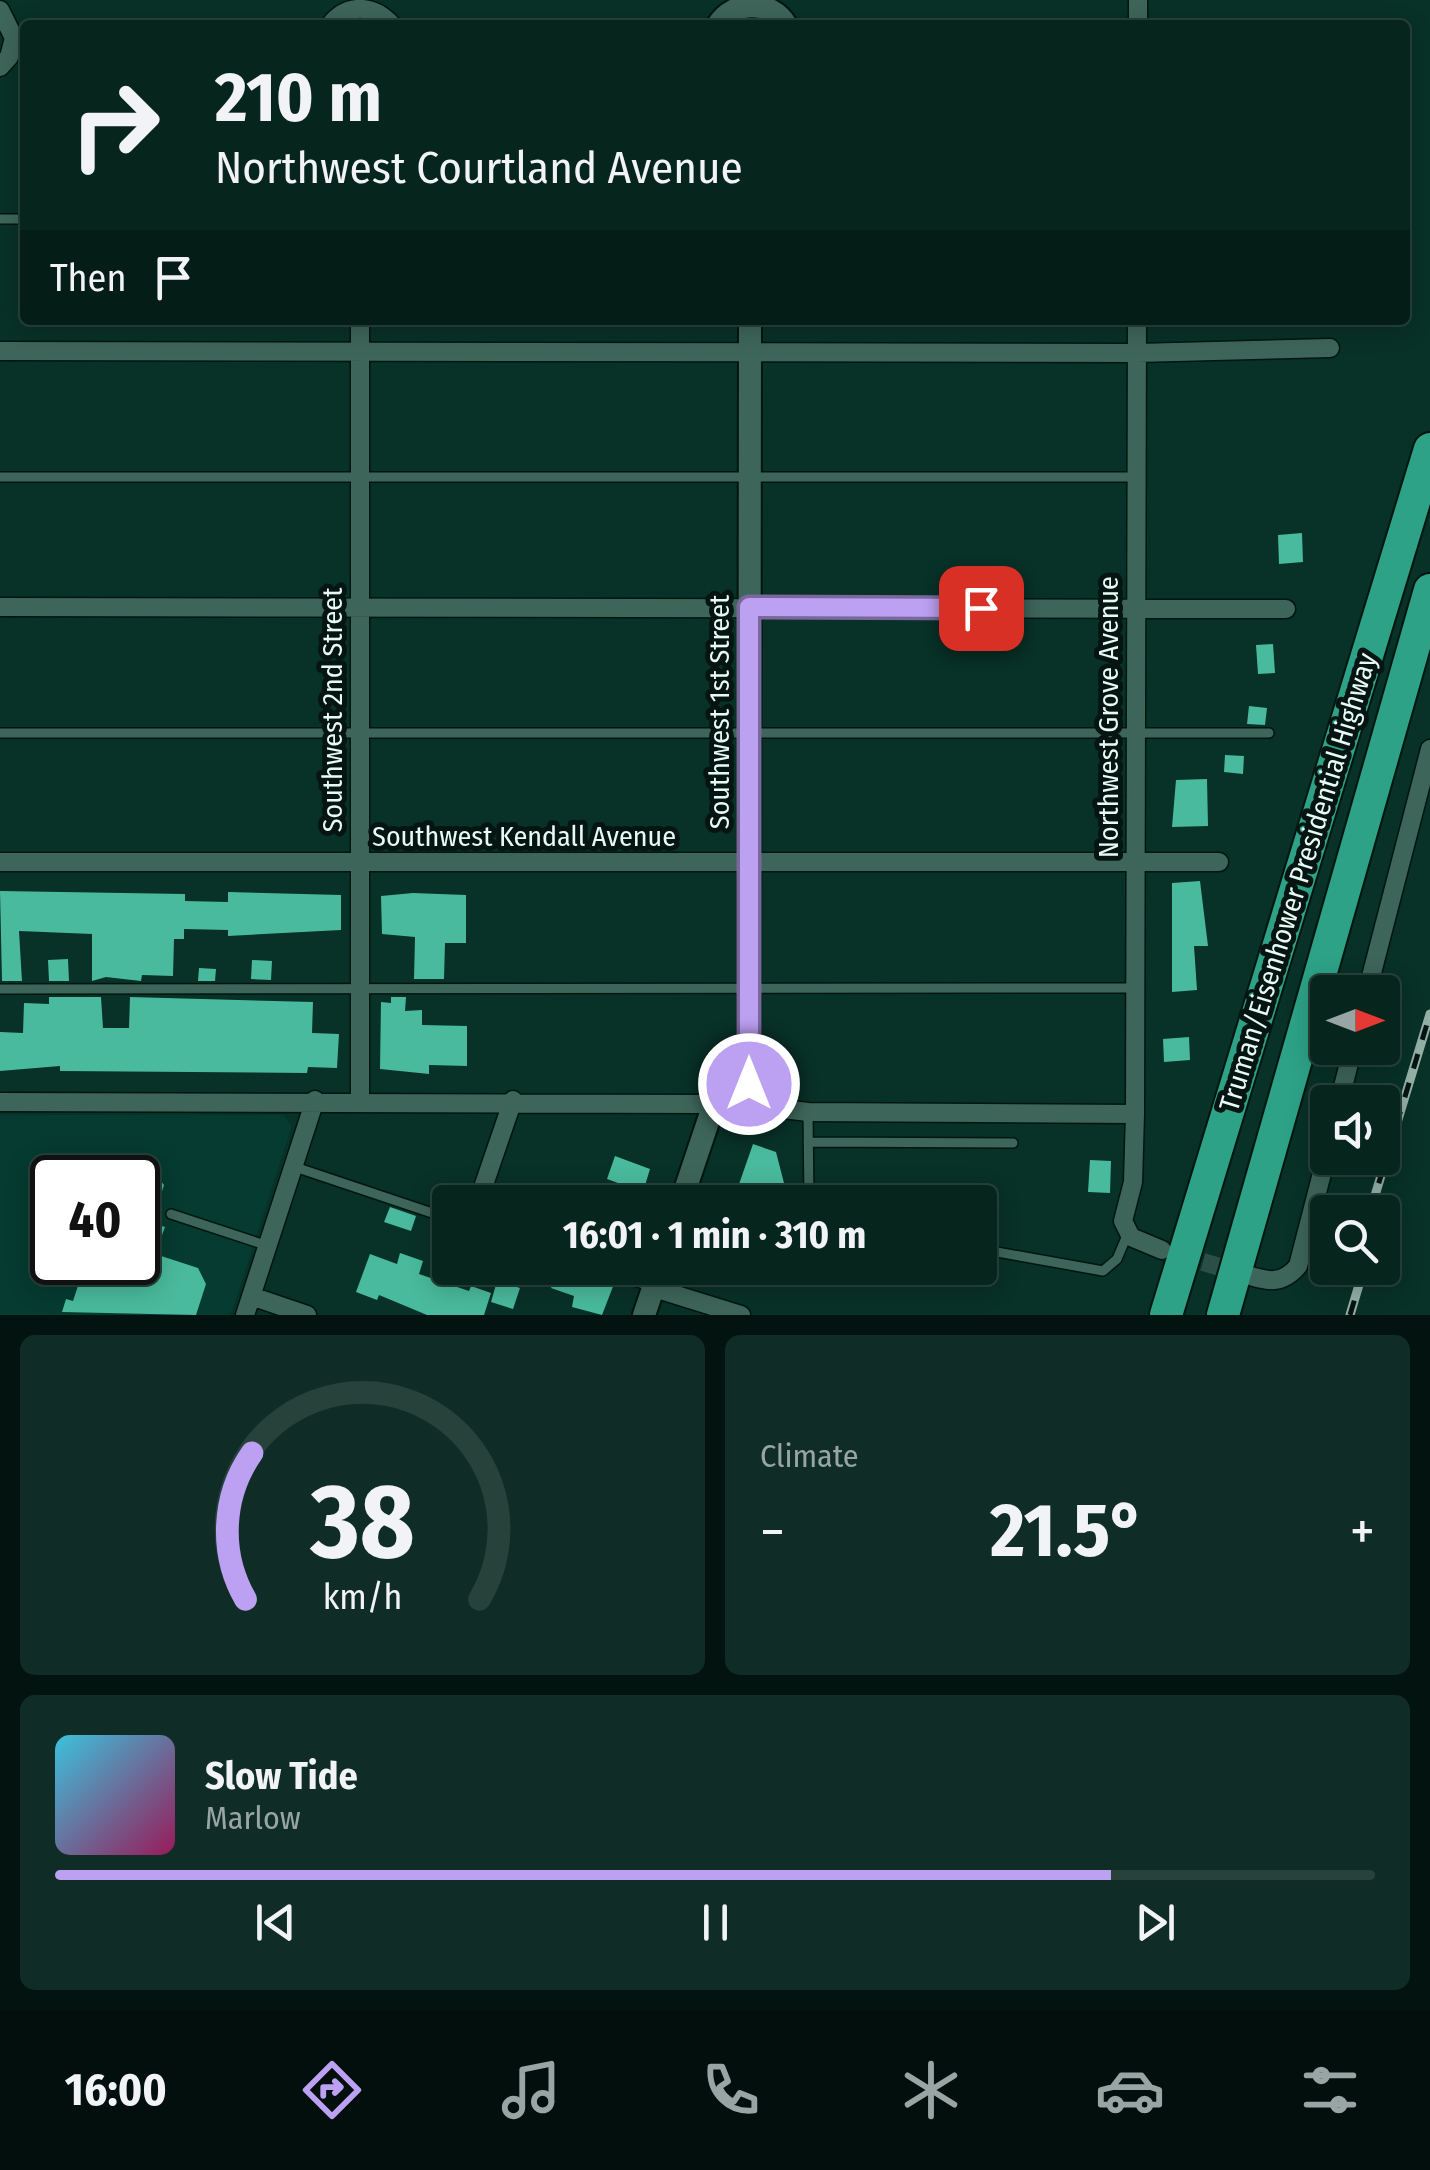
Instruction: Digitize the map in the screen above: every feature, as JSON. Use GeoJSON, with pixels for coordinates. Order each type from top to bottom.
{"type":"FeatureCollection","features":[{"type":"Feature","properties":{"kind":"highway","name":"Truman/Eisenhower Presidential Highway"},"geometry":{"type":"LineString","coordinates":[[1166,1315],[1430,449]]}},
{"type":"Feature","properties":{"kind":"highway","name":"Truman/Eisenhower Presidential Highway"},"geometry":{"type":"LineString","coordinates":[[1223,1315],[1430,590]]}},
{"type":"Feature","properties":{"kind":"street"},"geometry":{"type":"LineString","coordinates":[[722,20],[730,8],[748,1],[772,7],[782,20]]}},
{"type":"Feature","properties":{"kind":"street"},"geometry":{"type":"LineString","coordinates":[[336,20],[360,4],[387,20]]}},
{"type":"Feature","properties":{"kind":"street"},"geometry":{"type":"LineString","coordinates":[[0,10],[19,43],[0,67]]}},
{"type":"Feature","properties":{"kind":"street","name":"Southwest 2nd Street"},"geometry":{"type":"LineString","coordinates":[[360,325],[360,1101]]}},
{"type":"Feature","properties":{"kind":"street","name":"Southwest 1st Street"},"geometry":{"type":"LineString","coordinates":[[749,1105],[750,325]]}},
{"type":"Feature","properties":{"kind":"street","name":"Northwest Grove Avenue"},"geometry":{"type":"LineString","coordinates":[[1128,1233],[1124,1214],[1133,1182],[1136,1114],[1137,325]]}},
{"type":"Feature","properties":{"kind":"street"},"geometry":{"type":"LineString","coordinates":[[0,351],[1137,353],[1330,348]]}},
{"type":"Feature","properties":{"kind":"street"},"geometry":{"type":"LineString","coordinates":[[0,607],[1286,609]]}},
{"type":"Feature","properties":{"kind":"street"},"geometry":{"type":"LineString","coordinates":[[1371,975],[1430,749]]}},
{"type":"Feature","properties":{"kind":"street","name":"Southwest Kendall Avenue"},"geometry":{"type":"LineString","coordinates":[[0,862],[1219,862]]}},
{"type":"Feature","properties":{"kind":"street"},"geometry":{"type":"LineString","coordinates":[[245,1315],[315,1100]]}},
{"type":"Feature","properties":{"kind":"street"},"geometry":{"type":"LineString","coordinates":[[0,1102],[513,1100],[749,1105],[808,1112],[1136,1114]]}},
{"type":"Feature","properties":{"kind":"street"},"geometry":{"type":"LineString","coordinates":[[484,1185],[513,1100]]}},
{"type":"Feature","properties":{"kind":"street"},"geometry":{"type":"LineString","coordinates":[[687,1185],[714,1104]]}},
{"type":"Feature","properties":{"kind":"street"},"geometry":{"type":"LineString","coordinates":[[1244,1274],[1271,1282],[1289,1276],[1298,1266],[1322,1175]]}},
{"type":"Feature","properties":{"kind":"street"},"geometry":{"type":"LineString","coordinates":[[1128,1233],[1139,1243],[1162,1250]]}},
{"type":"Feature","properties":{"kind":"street"},"geometry":{"type":"LineString","coordinates":[[644,1315],[655,1285]]}},
{"type":"Feature","properties":{"kind":"street"},"geometry":{"type":"LineString","coordinates":[[673,1285],[741,1315]]}},
{"type":"Feature","properties":{"kind":"street"},"geometry":{"type":"LineString","coordinates":[[251,1296],[307,1315]]}},
{"type":"Feature","properties":{"kind":"lane"},"geometry":{"type":"LineString","coordinates":[[0,477],[1136,476]]}},
{"type":"Feature","properties":{"kind":"lane"},"geometry":{"type":"LineString","coordinates":[[0,733],[1269,733]]}},
{"type":"Feature","properties":{"kind":"lane"},"geometry":{"type":"LineString","coordinates":[[0,988],[1136,988]]}},
{"type":"Feature","properties":{"kind":"lane"},"geometry":{"type":"LineString","coordinates":[[808,1112],[809,1185]]}},
{"type":"Feature","properties":{"kind":"lane"},"geometry":{"type":"LineString","coordinates":[[808,1142],[1013,1143]]}},
{"type":"Feature","properties":{"kind":"lane"},"geometry":{"type":"LineString","coordinates":[[296,1167],[432,1213]]}},
{"type":"Feature","properties":{"kind":"lane"},"geometry":{"type":"LineString","coordinates":[[171,1214],[268,1246]]}},
{"type":"Feature","properties":{"kind":"lane"},"geometry":{"type":"LineString","coordinates":[[997,1252],[1103,1270],[1116,1260],[1128,1233]]}},
{"type":"Feature","properties":{"kind":"shaded area"},"geometry":{"type":"Polygon","coordinates":[[[0,1115],[283,1115],[292,1126],[231,1315],[0,1315],[0,1115]]]}},
{"type":"Feature","properties":{"kind":"building"},"geometry":{"type":"Polygon","coordinates":[[[1302,533],[1303,562],[1279,564],[1278,535],[1302,533]]]}},
{"type":"Feature","properties":{"kind":"building"},"geometry":{"type":"Polygon","coordinates":[[[1273,644],[1275,673],[1258,674],[1256,645],[1273,644]]]}},
{"type":"Feature","properties":{"kind":"building"},"geometry":{"type":"Polygon","coordinates":[[[1249,706],[1267,708],[1265,725],[1247,724],[1249,706]]]}},
{"type":"Feature","properties":{"kind":"building"},"geometry":{"type":"Polygon","coordinates":[[[1225,755],[1244,756],[1243,774],[1224,772],[1225,755]]]}},
{"type":"Feature","properties":{"kind":"building"},"geometry":{"type":"Polygon","coordinates":[[[1207,779],[1208,826],[1172,827],[1176,780],[1207,779]]]}},
{"type":"Feature","properties":{"kind":"building"},"geometry":{"type":"Polygon","coordinates":[[[1200,881],[1208,946],[1194,946],[1197,990],[1172,992],[1172,883],[1200,881]]]}},
{"type":"Feature","properties":{"kind":"building"},"geometry":{"type":"Polygon","coordinates":[[[0,891],[185,894],[185,901],[228,902],[228,892],[341,895],[341,930],[228,936],[228,930],[184,929],[184,939],[174,939],[173,976],[142,975],[141,981],[106,977],[92,981],[92,934],[19,931],[22,981],[2,981],[0,891]]]}},
{"type":"Feature","properties":{"kind":"building"},"geometry":{"type":"Polygon","coordinates":[[[466,895],[466,943],[445,943],[444,979],[414,979],[415,937],[382,934],[381,896],[466,895]]]}},
{"type":"Feature","properties":{"kind":"building"},"geometry":{"type":"Polygon","coordinates":[[[68,959],[69,981],[49,981],[48,960],[68,959]]]}},
{"type":"Feature","properties":{"kind":"building"},"geometry":{"type":"Polygon","coordinates":[[[252,960],[272,961],[271,980],[251,979],[252,960]]]}},
{"type":"Feature","properties":{"kind":"building"},"geometry":{"type":"Polygon","coordinates":[[[199,968],[216,969],[215,981],[198,981],[199,968]]]}},
{"type":"Feature","properties":{"kind":"building"},"geometry":{"type":"Polygon","coordinates":[[[49,997],[101,997],[103,1028],[129,1028],[130,997],[313,1002],[312,1033],[339,1034],[337,1068],[308,1067],[307,1073],[60,1071],[60,1066],[0,1071],[0,1032],[23,1033],[24,1003],[49,1004],[49,997]]]}},
{"type":"Feature","properties":{"kind":"building"},"geometry":{"type":"Polygon","coordinates":[[[391,997],[406,997],[405,1011],[422,1010],[422,1025],[467,1026],[467,1066],[429,1065],[429,1074],[380,1069],[381,1002],[391,1003],[391,997]]]}},
{"type":"Feature","properties":{"kind":"building"},"geometry":{"type":"Polygon","coordinates":[[[1189,1037],[1190,1060],[1164,1062],[1163,1039],[1189,1037]]]}},
{"type":"Feature","properties":{"kind":"building"},"geometry":{"type":"Polygon","coordinates":[[[753,1144],[776,1152],[784,1185],[739,1185],[753,1144]]]}},
{"type":"Feature","properties":{"kind":"building"},"geometry":{"type":"Polygon","coordinates":[[[615,1156],[650,1169],[645,1185],[624,1185],[607,1179],[615,1156]]]}},
{"type":"Feature","properties":{"kind":"building"},"geometry":{"type":"Polygon","coordinates":[[[1090,1160],[1111,1161],[1110,1193],[1088,1192],[1090,1160]]]}},
{"type":"Feature","properties":{"kind":"building"},"geometry":{"type":"Polygon","coordinates":[[[390,1207],[416,1216],[411,1231],[384,1222],[390,1207]]]}},
{"type":"Feature","properties":{"kind":"building"},"geometry":{"type":"Polygon","coordinates":[[[400,1253],[423,1261],[419,1274],[432,1278],[432,1285],[451,1285],[469,1291],[471,1286],[491,1293],[484,1315],[427,1315],[379,1295],[377,1300],[356,1292],[370,1254],[397,1264],[400,1253]]]}},
{"type":"Feature","properties":{"kind":"building"},"geometry":{"type":"Polygon","coordinates":[[[160,1256],[198,1268],[206,1284],[196,1315],[62,1312],[66,1299],[73,1301],[78,1285],[160,1285],[160,1256]]]}},
{"type":"Feature","properties":{"kind":"building"},"geometry":{"type":"Polygon","coordinates":[[[496,1285],[520,1288],[513,1309],[491,1302],[496,1285]]]}},
{"type":"Feature","properties":{"kind":"building"},"geometry":{"type":"Polygon","coordinates":[[[614,1285],[602,1315],[572,1307],[574,1296],[551,1288],[614,1285]]]}},
{"type":"Feature","properties":{"kind":"tunnel"},"geometry":{"type":"LineString","coordinates":[[1177,1254],[1243,1274]]}},
{"type":"Feature","properties":{"kind":"railway"},"geometry":{"type":"LineString","coordinates":[[1375,1195],[1430,1014]]}},
{"type":"Feature","properties":{"kind":"railway"},"geometry":{"type":"LineString","coordinates":[[1350,1315],[1359,1285]]}},
{"type":"Feature","properties":{"kind":"route"},"geometry":{"type":"LineString","coordinates":[[749,1084],[749,607],[981,608]]}}]}
